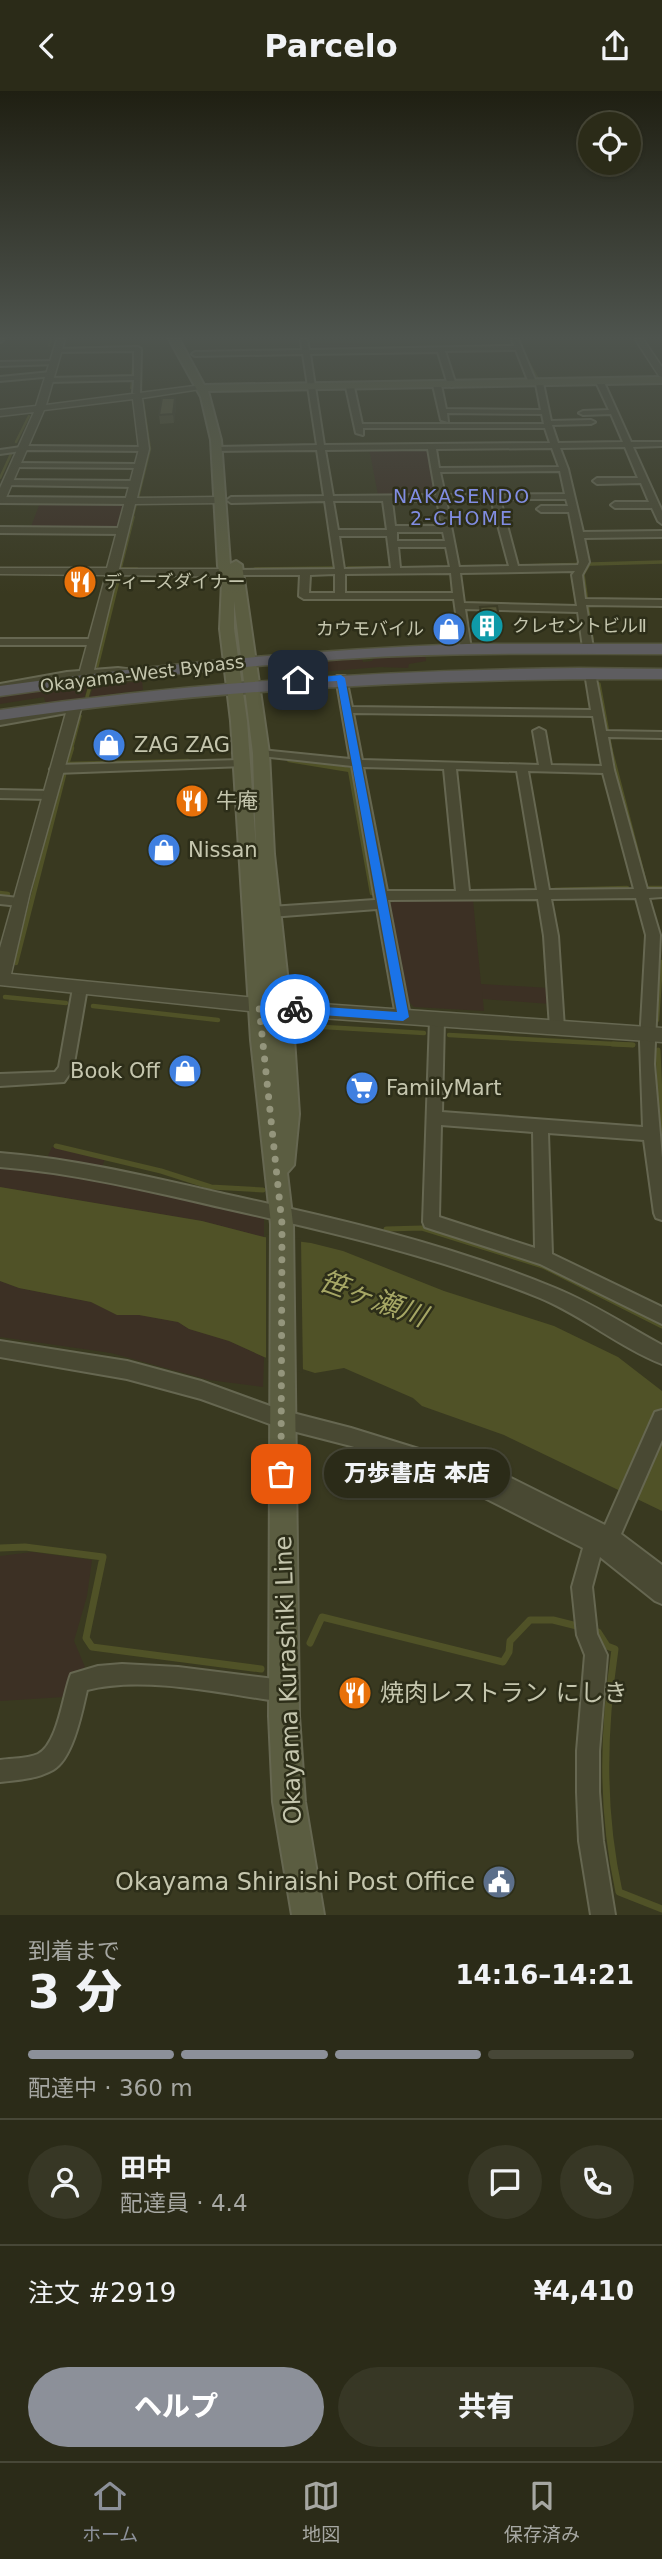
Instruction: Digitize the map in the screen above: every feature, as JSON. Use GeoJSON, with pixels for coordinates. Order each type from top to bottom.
{"type":"FeatureCollection","features":[{"type":"Feature","properties":{"kind":"highway","name":"Okayama-West Bypass"},"geometry":{"type":"LineString","coordinates":[[0,689],[250,661],[343,654],[466,649],[662,649]]}},
{"type":"Feature","properties":{"kind":"highway","name":"Okayama-West Bypass"},"geometry":{"type":"LineString","coordinates":[[0,715],[161,692],[341,678],[444,673],[662,674]]}},
{"type":"Feature","properties":{"kind":"main road","name":"Okayama Kurashiki Line"},"geometry":{"type":"LineString","coordinates":[[223,424],[221,448],[232,573],[250,661],[261,753],[270,912],[269,1007]]}},
{"type":"Feature","properties":{"kind":"main road","name":"Okayama Kurashiki Line"},"geometry":{"type":"LineString","coordinates":[[232,573],[228,581],[227,629],[241,764],[269,1007],[289,1114],[281,1210],[283,1691],[289,1802],[308,1915]]}},
{"type":"Feature","properties":{"kind":"street"},"geometry":{"type":"LineString","coordinates":[[33,424],[0,500],[571,496]]}},
{"type":"Feature","properties":{"kind":"street"},"geometry":{"type":"LineString","coordinates":[[86,674],[144,449],[141,424]]}},
{"type":"Feature","properties":{"kind":"street"},"geometry":{"type":"LineString","coordinates":[[316,424],[340,571],[340,596]]}},
{"type":"Feature","properties":{"kind":"street"},"geometry":{"type":"LineString","coordinates":[[362,446],[358,426],[542,424]]}},
{"type":"Feature","properties":{"kind":"street"},"geometry":{"type":"LineString","coordinates":[[548,424],[564,469],[579,535],[582,565],[577,575],[585,604],[588,648]]}},
{"type":"Feature","properties":{"kind":"street"},"geometry":{"type":"LineString","coordinates":[[619,424],[662,521]]}},
{"type":"Feature","properties":{"kind":"street"},"geometry":{"type":"LineString","coordinates":[[447,426],[451,445]]}},
{"type":"Feature","properties":{"kind":"street"},"geometry":{"type":"LineString","coordinates":[[221,448],[662,444]]}},
{"type":"Feature","properties":{"kind":"street"},"geometry":{"type":"LineString","coordinates":[[431,446],[455,571],[466,649]]}},
{"type":"Feature","properties":{"kind":"street"},"geometry":{"type":"LineString","coordinates":[[0,452],[22,449],[144,449]]}},
{"type":"Feature","properties":{"kind":"street"},"geometry":{"type":"LineString","coordinates":[[15,465],[139,465]]}},
{"type":"Feature","properties":{"kind":"street"},"geometry":{"type":"LineString","coordinates":[[435,470],[484,465],[564,469]]}},
{"type":"Feature","properties":{"kind":"street"},"geometry":{"type":"LineString","coordinates":[[597,481],[646,485]]}},
{"type":"Feature","properties":{"kind":"street"},"geometry":{"type":"LineString","coordinates":[[8,483],[134,484]]}},
{"type":"Feature","properties":{"kind":"street"},"geometry":{"type":"LineString","coordinates":[[625,489],[646,485]]}},
{"type":"Feature","properties":{"kind":"street"},"geometry":{"type":"LineString","coordinates":[[495,497],[514,569]]}},
{"type":"Feature","properties":{"kind":"street"},"geometry":{"type":"LineString","coordinates":[[387,498],[396,571]]}},
{"type":"Feature","properties":{"kind":"street"},"geometry":{"type":"LineString","coordinates":[[615,505],[655,505]]}},
{"type":"Feature","properties":{"kind":"street"},"geometry":{"type":"LineString","coordinates":[[541,509],[571,509]]}},
{"type":"Feature","properties":{"kind":"street"},"geometry":{"type":"LineString","coordinates":[[334,533],[447,529]]}},
{"type":"Feature","properties":{"kind":"street"},"geometry":{"type":"LineString","coordinates":[[0,530],[121,531]]}},
{"type":"Feature","properties":{"kind":"street"},"geometry":{"type":"LineString","coordinates":[[579,535],[662,534]]}},
{"type":"Feature","properties":{"kind":"street"},"geometry":{"type":"LineString","coordinates":[[394,544],[450,544]]}},
{"type":"Feature","properties":{"kind":"street"},"geometry":{"type":"LineString","coordinates":[[0,571],[455,571],[582,565]]}},
{"type":"Feature","properties":{"kind":"street"},"geometry":{"type":"LineString","coordinates":[[305,571],[304,596],[585,604],[662,603]]}},
{"type":"Feature","properties":{"kind":"street"},"geometry":{"type":"LineString","coordinates":[[0,642],[94,642]]}},
{"type":"Feature","properties":{"kind":"street"},"geometry":{"type":"LineString","coordinates":[[0,689],[86,674],[116,671],[144,674]]}},
{"type":"Feature","properties":{"kind":"street"},"geometry":{"type":"LineString","coordinates":[[590,673],[597,713],[605,734],[608,769],[639,893],[653,936],[656,1117],[650,1135],[662,1212]]}},
{"type":"Feature","properties":{"kind":"street"},"geometry":{"type":"LineString","coordinates":[[341,678],[403,1017]]}},
{"type":"Feature","properties":{"kind":"street"},"geometry":{"type":"LineString","coordinates":[[0,722],[133,701],[161,692]]}},
{"type":"Feature","properties":{"kind":"street"},"geometry":{"type":"LineString","coordinates":[[74,709],[19,901],[0,979],[269,1007],[654,1034]]}},
{"type":"Feature","properties":{"kind":"street"},"geometry":{"type":"LineString","coordinates":[[346,710],[597,713]]}},
{"type":"Feature","properties":{"kind":"street"},"geometry":{"type":"LineString","coordinates":[[539,731],[546,769]]}},
{"type":"Feature","properties":{"kind":"street"},"geometry":{"type":"LineString","coordinates":[[605,734],[662,735]]}},
{"type":"Feature","properties":{"kind":"street"},"geometry":{"type":"LineString","coordinates":[[261,753],[355,764],[608,769]]}},
{"type":"Feature","properties":{"kind":"street"},"geometry":{"type":"LineString","coordinates":[[57,769],[241,764]]}},
{"type":"Feature","properties":{"kind":"street"},"geometry":{"type":"LineString","coordinates":[[450,767],[463,897]]}},
{"type":"Feature","properties":{"kind":"street"},"geometry":{"type":"LineString","coordinates":[[522,768],[551,936],[557,1027]]}},
{"type":"Feature","properties":{"kind":"street"},"geometry":{"type":"LineString","coordinates":[[0,794],[49,795]]}},
{"type":"Feature","properties":{"kind":"street"},"geometry":{"type":"LineString","coordinates":[[270,912],[381,900],[662,893]]}},
{"type":"Feature","properties":{"kind":"street"},"geometry":{"type":"LineString","coordinates":[[0,899],[19,901]]}},
{"type":"Feature","properties":{"kind":"street"},"geometry":{"type":"LineString","coordinates":[[0,1080],[60,1078],[66,1069],[80,988]]}},
{"type":"Feature","properties":{"kind":"street"},"geometry":{"type":"LineString","coordinates":[[437,1019],[431,1222],[544,1258],[662,1316]]}},
{"type":"Feature","properties":{"kind":"street"},"geometry":{"type":"LineString","coordinates":[[433,1118],[650,1135]]}},
{"type":"Feature","properties":{"kind":"street"},"geometry":{"type":"LineString","coordinates":[[540,1125],[544,1258]]}},
{"type":"Feature","properties":{"kind":"street"},"geometry":{"type":"LineString","coordinates":[[0,1160],[37,1162],[281,1210],[443,1254],[552,1295],[662,1355]]}},
{"type":"Feature","properties":{"kind":"street"},"geometry":{"type":"LineString","coordinates":[[0,1349],[127,1370],[281,1414],[444,1467],[606,1537],[662,1577]]}},
{"type":"Feature","properties":{"kind":"street"},"geometry":{"type":"LineString","coordinates":[[603,1915],[588,1792],[588,1751],[596,1655],[587,1629],[582,1587],[662,1419]]}},
{"type":"Feature","properties":{"kind":"street"},"geometry":{"type":"LineString","coordinates":[[606,1537],[607,1549],[662,1594]]}},
{"type":"Feature","properties":{"kind":"street"},"geometry":{"type":"LineString","coordinates":[[0,1771],[23,1768],[49,1760],[60,1744],[79,1682],[93,1676],[139,1675],[283,1691]]}},
{"type":"Feature","properties":{"kind":"shaded area"},"geometry":{"type":"Polygon","coordinates":[[[369,448],[427,449],[435,494],[378,495],[369,448]]]}},
{"type":"Feature","properties":{"kind":"shaded area"},"geometry":{"type":"Polygon","coordinates":[[[40,503],[124,504],[118,527],[113,529],[30,529],[40,503]]]}},
{"type":"Feature","properties":{"kind":"shaded area"},"geometry":{"type":"Polygon","coordinates":[[[425,654],[426,661],[409,664],[408,668],[380,667],[308,673],[306,662],[362,659],[363,662],[372,661],[375,657],[425,654]]]}},
{"type":"Feature","properties":{"kind":"shaded area"},"geometry":{"type":"Polygon","coordinates":[[[142,681],[143,690],[90,697],[94,684],[97,686],[142,681]]]}},
{"type":"Feature","properties":{"kind":"shaded area"},"geometry":{"type":"Polygon","coordinates":[[[88,684],[84,698],[46,704],[44,697],[0,704],[0,696],[88,684]]]}},
{"type":"Feature","properties":{"kind":"shaded area"},"geometry":{"type":"Polygon","coordinates":[[[473,900],[481,984],[549,988],[550,1004],[483,999],[482,990],[484,1011],[414,1007],[407,1000],[388,905],[394,901],[473,900]]]}},
{"type":"Feature","properties":{"kind":"shaded area"},"geometry":{"type":"Polygon","coordinates":[[[52,1147],[105,1159],[102,1167],[96,1169],[52,1160],[48,1156],[52,1147]]]}},
{"type":"Feature","properties":{"kind":"shaded area"},"geometry":{"type":"Polygon","coordinates":[[[0,1164],[106,1181],[264,1217],[264,1237],[202,1221],[0,1187],[0,1164]]]}},
{"type":"Feature","properties":{"kind":"shaded area"},"geometry":{"type":"Polygon","coordinates":[[[0,1281],[19,1288],[91,1302],[117,1315],[139,1315],[178,1322],[189,1329],[229,1341],[264,1357],[263,1387],[209,1380],[111,1353],[0,1337],[0,1281]]]}},
{"type":"Feature","properties":{"kind":"shaded area"},"geometry":{"type":"Polygon","coordinates":[[[32,1552],[92,1560],[87,1596],[74,1641],[85,1667],[70,1680],[64,1697],[0,1701],[0,1556],[32,1552]]]}},
{"type":"Feature","properties":{"kind":"water","name":"笹ヶ瀬川"},"geometry":{"type":"Polygon","coordinates":[[[0,1187],[202,1221],[264,1237],[311,1243],[343,1251],[444,1291],[554,1326],[618,1357],[662,1391],[662,1511],[504,1435],[422,1406],[413,1398],[344,1368],[315,1373],[264,1357],[229,1341],[189,1329],[178,1322],[139,1315],[117,1315],[91,1302],[19,1288],[0,1281],[0,1187]]]}},
{"type":"Feature","properties":{"kind":"pier"},"geometry":{"type":"Polygon","coordinates":[[[266,1234],[301,1239],[303,1373],[266,1361],[266,1234]]]}},
{"type":"Feature","properties":{"kind":"building"},"geometry":{"type":"Polygon","coordinates":[[[497,606],[500,623],[483,623],[480,607],[497,606]]]}},
{"type":"Feature","properties":{"kind":"waterway"},"geometry":{"type":"LineString","coordinates":[[16,442],[25,424]]}},
{"type":"Feature","properties":{"kind":"waterway"},"geometry":{"type":"LineString","coordinates":[[146,424],[150,449],[138,498],[151,498]]}},
{"type":"Feature","properties":{"kind":"waterway"},"geometry":{"type":"LineString","coordinates":[[0,478],[11,454]]}},
{"type":"Feature","properties":{"kind":"waterway"},"geometry":{"type":"LineString","coordinates":[[132,519],[136,504]]}},
{"type":"Feature","properties":{"kind":"waterway"},"geometry":{"type":"LineString","coordinates":[[133,517],[120,569],[137,569]]}},
{"type":"Feature","properties":{"kind":"waterway"},"geometry":{"type":"LineString","coordinates":[[589,564],[662,562]]}},
{"type":"Feature","properties":{"kind":"waterway"},"geometry":{"type":"LineString","coordinates":[[521,566],[589,564]]}},
{"type":"Feature","properties":{"kind":"waterway"},"geometry":{"type":"LineString","coordinates":[[589,564],[583,574],[592,639]]}},
{"type":"Feature","properties":{"kind":"waterway"},"geometry":{"type":"LineString","coordinates":[[255,569],[332,568]]}},
{"type":"Feature","properties":{"kind":"waterway"},"geometry":{"type":"LineString","coordinates":[[348,568],[388,568]]}},
{"type":"Feature","properties":{"kind":"waterway"},"geometry":{"type":"LineString","coordinates":[[97,666],[119,577]]}},
{"type":"Feature","properties":{"kind":"waterway"},"geometry":{"type":"LineString","coordinates":[[87,697],[91,683]]}},
{"type":"Feature","properties":{"kind":"waterway"},"geometry":{"type":"LineString","coordinates":[[599,684],[611,750]]}},
{"type":"Feature","properties":{"kind":"waterway"},"geometry":{"type":"LineString","coordinates":[[71,750],[80,716]]}},
{"type":"Feature","properties":{"kind":"waterway"},"geometry":{"type":"LineString","coordinates":[[68,761],[72,748]]}},
{"type":"Feature","properties":{"kind":"waterway"},"geometry":{"type":"LineString","coordinates":[[610,748],[646,887]]}},
{"type":"Feature","properties":{"kind":"waterway"},"geometry":{"type":"LineString","coordinates":[[289,760],[350,770],[372,893]]}},
{"type":"Feature","properties":{"kind":"waterway"},"geometry":{"type":"LineString","coordinates":[[67,764],[188,761]]}},
{"type":"Feature","properties":{"kind":"waterway"},"geometry":{"type":"LineString","coordinates":[[16,963],[64,775]]}},
{"type":"Feature","properties":{"kind":"waterway"},"geometry":{"type":"LineString","coordinates":[[555,890],[627,888]]}},
{"type":"Feature","properties":{"kind":"waterway"},"geometry":{"type":"LineString","coordinates":[[649,888],[662,888]]}},
{"type":"Feature","properties":{"kind":"waterway"},"geometry":{"type":"LineString","coordinates":[[0,893],[8,894]]}},
{"type":"Feature","properties":{"kind":"waterway"},"geometry":{"type":"LineString","coordinates":[[657,1020],[661,962]]}},
{"type":"Feature","properties":{"kind":"waterway"},"geometry":{"type":"LineString","coordinates":[[5,997],[66,1003]]}},
{"type":"Feature","properties":{"kind":"waterway"},"geometry":{"type":"LineString","coordinates":[[93,1006],[218,1020]]}},
{"type":"Feature","properties":{"kind":"waterway"},"geometry":{"type":"LineString","coordinates":[[324,1027],[424,1033]]}},
{"type":"Feature","properties":{"kind":"waterway"},"geometry":{"type":"LineString","coordinates":[[449,1035],[633,1045],[613,1044]]}},
{"type":"Feature","properties":{"kind":"waterway"},"geometry":{"type":"LineString","coordinates":[[658,1050],[662,1142]]}},
{"type":"Feature","properties":{"kind":"waterway"},"geometry":{"type":"LineString","coordinates":[[56,1146],[161,1171],[211,1187],[263,1190]]}},
{"type":"Feature","properties":{"kind":"waterway"},"geometry":{"type":"LineString","coordinates":[[386,1229],[422,1228],[543,1266],[662,1326]]}},
{"type":"Feature","properties":{"kind":"waterway"},"geometry":{"type":"LineString","coordinates":[[0,1548],[25,1547],[103,1557],[86,1638],[92,1647],[261,1669]]}},
{"type":"Feature","properties":{"kind":"waterway"},"geometry":{"type":"LineString","coordinates":[[310,1643],[322,1617],[503,1662],[509,1652],[510,1641],[530,1620],[553,1620],[581,1627]]}},
{"type":"Feature","properties":{"kind":"waterway"},"geometry":{"type":"LineString","coordinates":[[592,1631],[598,1632],[607,1646],[615,1649],[608,1710],[606,1771],[609,1831],[619,1892],[662,1909]]}},
{"type":"Feature","properties":{"kind":"way so far"},"geometry":{"type":"LineString","coordinates":[[281,1474],[282,1224],[259,1006],[295,1009]]}},
{"type":"Feature","properties":{"kind":"place","name":"ディーズダイナー"},"geometry":{"type":"Point","coordinates":[80,582]}},
{"type":"Feature","properties":{"kind":"place","name":"クレセントビルⅡ"},"geometry":{"type":"Point","coordinates":[487,626]}},
{"type":"Feature","properties":{"kind":"place","name":"カウモバイル"},"geometry":{"type":"Point","coordinates":[449,629]}},
{"type":"Feature","properties":{"kind":"place","name":"ZAG ZAG"},"geometry":{"type":"Point","coordinates":[109,745]}},
{"type":"Feature","properties":{"kind":"place","name":"牛庵"},"geometry":{"type":"Point","coordinates":[192,801]}},
{"type":"Feature","properties":{"kind":"place","name":"Nissan"},"geometry":{"type":"Point","coordinates":[164,850]}},
{"type":"Feature","properties":{"kind":"place","name":"Book Off"},"geometry":{"type":"Point","coordinates":[185,1071]}},
{"type":"Feature","properties":{"kind":"place","name":"FamilyMart"},"geometry":{"type":"Point","coordinates":[362,1088]}},
{"type":"Feature","properties":{"kind":"place","name":"万歩書店 本店"},"geometry":{"type":"Point","coordinates":[281,1474]}},
{"type":"Feature","properties":{"kind":"place","name":"焼肉レストラン にしき"},"geometry":{"type":"Point","coordinates":[355,1693]}},
{"type":"Feature","properties":{"kind":"place","name":"Okayama Shiraishi Post Office"},"geometry":{"type":"Point","coordinates":[499,1882]}},
{"type":"Feature","properties":{"kind":"district","name":"NAKASENDO 2-CHOME"},"geometry":{"type":"Point","coordinates":[462,507]}},
{"type":"Feature","properties":{"kind":"route"},"geometry":{"type":"LineString","coordinates":[[295,1009],[403,1017],[341,678],[298,680]]}}]}
